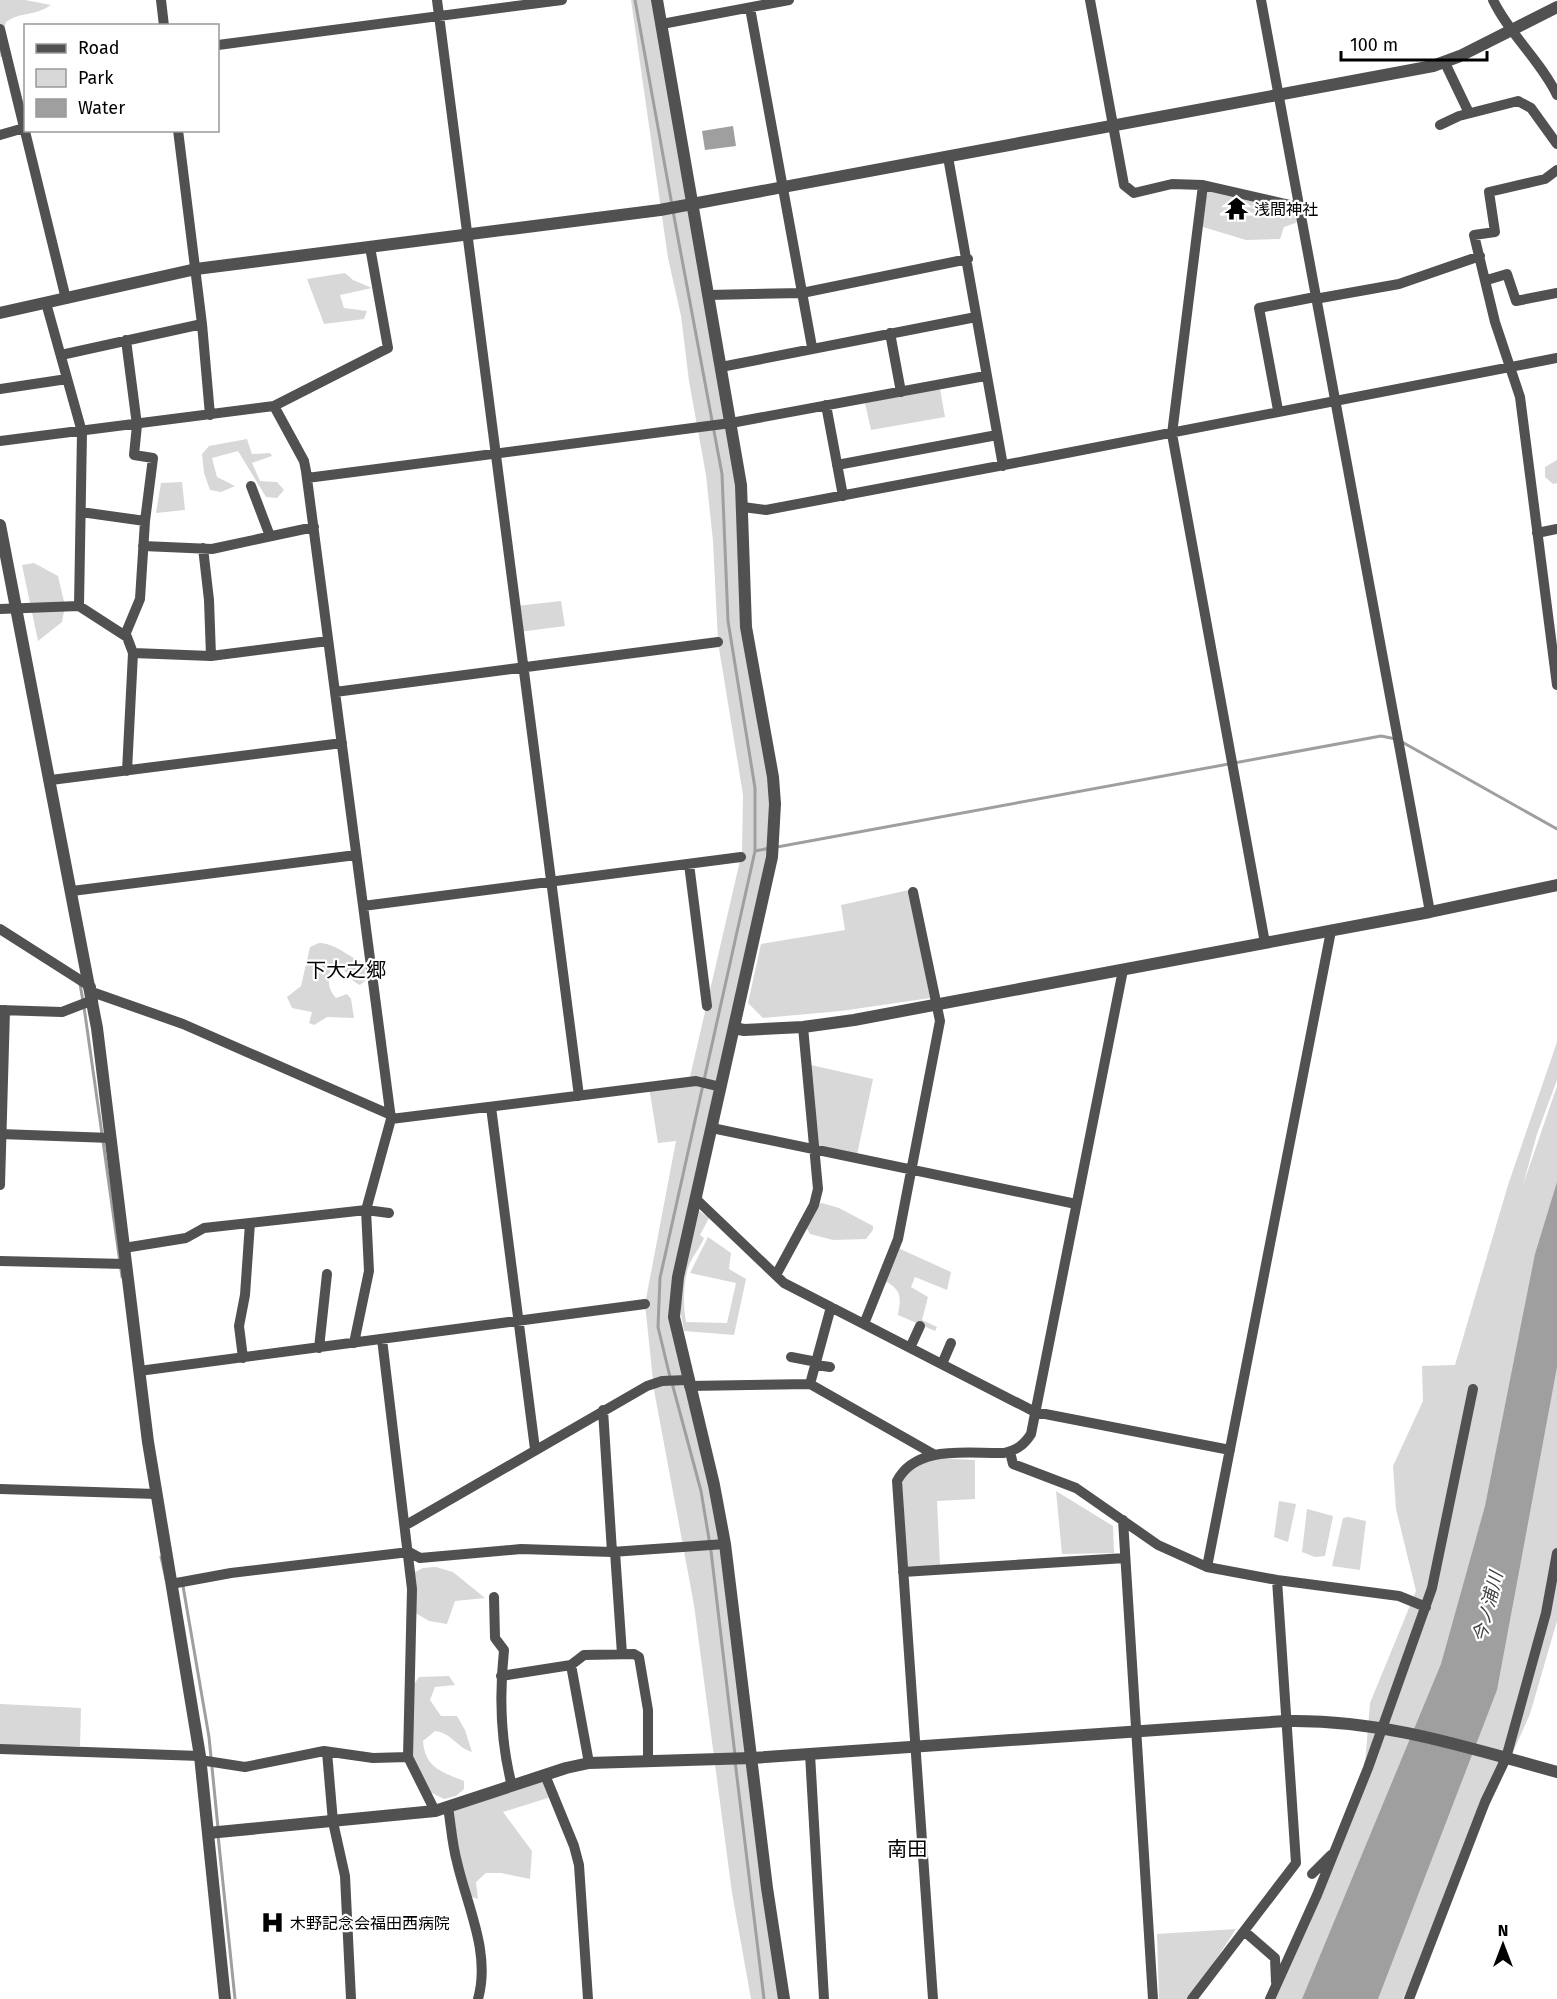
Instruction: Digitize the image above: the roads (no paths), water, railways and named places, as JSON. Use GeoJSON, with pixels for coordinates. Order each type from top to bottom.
{"type":"FeatureCollection","features":[{"type":"Feature","properties":{"kind":"street"},"geometry":{"type":"LineString","coordinates":[[161,0],[164,24]]}},
{"type":"Feature","properties":{"kind":"street"},"geometry":{"type":"LineString","coordinates":[[437,0],[579,1096]]}},
{"type":"Feature","properties":{"kind":"street"},"geometry":{"type":"LineString","coordinates":[[219,45],[561,0]]}},
{"type":"Feature","properties":{"kind":"street"},"geometry":{"type":"LineString","coordinates":[[657,0],[743,507],[746,627],[772,777],[774,834],[772,857],[734,1028],[718,1086],[712,1128],[678,1277],[674,1309],[678,1341],[714,1485],[784,1999]]}},
{"type":"Feature","properties":{"kind":"street"},"geometry":{"type":"LineString","coordinates":[[724,0],[726,12]]}},
{"type":"Feature","properties":{"kind":"street"},"geometry":{"type":"LineString","coordinates":[[662,24],[784,0]]}},
{"type":"Feature","properties":{"kind":"street"},"geometry":{"type":"LineString","coordinates":[[1090,0],[1124,185],[1134,193],[1172,184],[1203,185],[1299,207]]}},
{"type":"Feature","properties":{"kind":"street"},"geometry":{"type":"LineString","coordinates":[[1261,0],[1430,912]]}},
{"type":"Feature","properties":{"kind":"street"},"geometry":{"type":"LineString","coordinates":[[1493,0],[1510,30],[1547,74],[1557,95]]}},
{"type":"Feature","properties":{"kind":"street"},"geometry":{"type":"LineString","coordinates":[[0,313],[196,269],[691,204],[1445,63],[1557,7]]}},
{"type":"Feature","properties":{"kind":"street"},"geometry":{"type":"LineString","coordinates":[[750,8],[812,347]]}},
{"type":"Feature","properties":{"kind":"street"},"geometry":{"type":"LineString","coordinates":[[0,29],[21,94],[24,128],[0,135]]}},
{"type":"Feature","properties":{"kind":"street"},"geometry":{"type":"LineString","coordinates":[[1445,63],[1469,113]]}},
{"type":"Feature","properties":{"kind":"street"},"geometry":{"type":"LineString","coordinates":[[1440,125],[1469,113],[1518,101],[1531,108],[1557,144]]}},
{"type":"Feature","properties":{"kind":"street"},"geometry":{"type":"LineString","coordinates":[[25,132],[66,299]]}},
{"type":"Feature","properties":{"kind":"street"},"geometry":{"type":"LineString","coordinates":[[178,132],[196,269],[210,415]]}},
{"type":"Feature","properties":{"kind":"street"},"geometry":{"type":"LineString","coordinates":[[948,157],[968,259],[967,269],[985,376],[1003,466]]}},
{"type":"Feature","properties":{"kind":"street"},"geometry":{"type":"LineString","coordinates":[[1557,170],[1545,178],[1489,192],[1495,232],[1474,236],[1487,280],[1495,322],[1520,397],[1557,685]]}},
{"type":"Feature","properties":{"kind":"street"},"geometry":{"type":"LineString","coordinates":[[1203,185],[1172,435],[1265,943]]}},
{"type":"Feature","properties":{"kind":"street"},"geometry":{"type":"LineString","coordinates":[[0,441],[274,406],[388,348],[370,247]]}},
{"type":"Feature","properties":{"kind":"street"},"geometry":{"type":"LineString","coordinates":[[1278,410],[1259,308],[1399,284],[1480,256]]}},
{"type":"Feature","properties":{"kind":"street"},"geometry":{"type":"LineString","coordinates":[[708,295],[802,292],[968,259]]}},
{"type":"Feature","properties":{"kind":"street"},"geometry":{"type":"LineString","coordinates":[[1487,280],[1507,274],[1516,301],[1557,293]]}},
{"type":"Feature","properties":{"kind":"street"},"geometry":{"type":"LineString","coordinates":[[46,303],[82,432],[79,606]]}},
{"type":"Feature","properties":{"kind":"street"},"geometry":{"type":"LineString","coordinates":[[721,367],[812,347],[976,317]]}},
{"type":"Feature","properties":{"kind":"street"},"geometry":{"type":"LineString","coordinates":[[60,355],[201,324]]}},
{"type":"Feature","properties":{"kind":"street"},"geometry":{"type":"LineString","coordinates":[[890,333],[901,392]]}},
{"type":"Feature","properties":{"kind":"street"},"geometry":{"type":"LineString","coordinates":[[124,635],[140,598],[145,521],[153,458],[134,455],[137,424],[126,340]]}},
{"type":"Feature","properties":{"kind":"street"},"geometry":{"type":"LineString","coordinates":[[743,507],[766,510],[843,496],[1172,435],[1278,410],[1557,358]]}},
{"type":"Feature","properties":{"kind":"street"},"geometry":{"type":"LineString","coordinates":[[307,478],[728,423],[985,376]]}},
{"type":"Feature","properties":{"kind":"street"},"geometry":{"type":"LineString","coordinates":[[0,389],[67,379]]}},
{"type":"Feature","properties":{"kind":"street"},"geometry":{"type":"LineString","coordinates":[[826,405],[843,496]]}},
{"type":"Feature","properties":{"kind":"street"},"geometry":{"type":"LineString","coordinates":[[274,406],[304,461],[307,478],[391,1117],[366,1210],[369,1270],[354,1343]]}},
{"type":"Feature","properties":{"kind":"street"},"geometry":{"type":"LineString","coordinates":[[837,465],[997,435]]}},
{"type":"Feature","properties":{"kind":"street"},"geometry":{"type":"LineString","coordinates":[[251,486],[270,536]]}},
{"type":"Feature","properties":{"kind":"street"},"geometry":{"type":"LineString","coordinates":[[81,512],[145,521]]}},
{"type":"Feature","properties":{"kind":"street"},"geometry":{"type":"LineString","coordinates":[[0,525],[3,558],[17,609],[92,993],[156,1494],[200,1758],[225,1999]]}},
{"type":"Feature","properties":{"kind":"street"},"geometry":{"type":"LineString","coordinates":[[143,546],[203,548],[314,527]]}},
{"type":"Feature","properties":{"kind":"street"},"geometry":{"type":"LineString","coordinates":[[1537,533],[1557,529]]}},
{"type":"Feature","properties":{"kind":"street"},"geometry":{"type":"LineString","coordinates":[[203,548],[209,600],[211,656]]}},
{"type":"Feature","properties":{"kind":"street"},"geometry":{"type":"LineString","coordinates":[[0,609],[79,606],[124,635],[133,652],[128,771]]}},
{"type":"Feature","properties":{"kind":"street"},"geometry":{"type":"LineString","coordinates":[[133,652],[211,656],[328,641]]}},
{"type":"Feature","properties":{"kind":"street"},"geometry":{"type":"LineString","coordinates":[[335,692],[718,642]]}},
{"type":"Feature","properties":{"kind":"street"},"geometry":{"type":"LineString","coordinates":[[51,780],[342,742]]}},
{"type":"Feature","properties":{"kind":"street"},"geometry":{"type":"LineString","coordinates":[[72,891],[356,855]]}},
{"type":"Feature","properties":{"kind":"street"},"geometry":{"type":"LineString","coordinates":[[363,906],[741,857]]}},
{"type":"Feature","properties":{"kind":"street"},"geometry":{"type":"LineString","coordinates":[[689,864],[707,1006]]}},
{"type":"Feature","properties":{"kind":"street"},"geometry":{"type":"LineString","coordinates":[[734,1028],[744,1030],[803,1027],[936,1005],[1430,912],[1557,885]]}},
{"type":"Feature","properties":{"kind":"street"},"geometry":{"type":"LineString","coordinates":[[864,1324],[898,1239],[940,1021],[913,892]]}},
{"type":"Feature","properties":{"kind":"street"},"geometry":{"type":"LineString","coordinates":[[0,929],[92,993],[183,1024],[391,1117],[696,1081],[718,1086]]}},
{"type":"Feature","properties":{"kind":"street"},"geometry":{"type":"LineString","coordinates":[[1207,1567],[1331,931]]}},
{"type":"Feature","properties":{"kind":"street"},"geometry":{"type":"LineString","coordinates":[[933,1999],[897,1481],[910,1464],[922,1457],[1010,1452],[1026,1442],[1031,1434],[1123,970]]}},
{"type":"Feature","properties":{"kind":"street"},"geometry":{"type":"LineString","coordinates":[[0,1185],[3,1010],[62,1012],[92,993]]}},
{"type":"Feature","properties":{"kind":"street"},"geometry":{"type":"LineString","coordinates":[[776,1275],[814,1205],[818,1176],[803,1027]]}},
{"type":"Feature","properties":{"kind":"street"},"geometry":{"type":"LineString","coordinates":[[491,1107],[535,1449]]}},
{"type":"Feature","properties":{"kind":"street"},"geometry":{"type":"LineString","coordinates":[[712,1128],[1076,1204]]}},
{"type":"Feature","properties":{"kind":"street"},"geometry":{"type":"LineString","coordinates":[[1,1134],[111,1138]]}},
{"type":"Feature","properties":{"kind":"street"},"geometry":{"type":"LineString","coordinates":[[696,1199],[784,1283],[1035,1412],[1230,1450]]}},
{"type":"Feature","properties":{"kind":"street"},"geometry":{"type":"LineString","coordinates":[[124,1248],[186,1238],[204,1228],[366,1210],[389,1213]]}},
{"type":"Feature","properties":{"kind":"street"},"geometry":{"type":"LineString","coordinates":[[243,1358],[239,1326],[245,1294],[250,1223]]}},
{"type":"Feature","properties":{"kind":"street"},"geometry":{"type":"LineString","coordinates":[[0,1261],[126,1264]]}},
{"type":"Feature","properties":{"kind":"street"},"geometry":{"type":"LineString","coordinates":[[319,1348],[327,1274]]}},
{"type":"Feature","properties":{"kind":"street"},"geometry":{"type":"LineString","coordinates":[[140,1371],[645,1304]]}},
{"type":"Feature","properties":{"kind":"street"},"geometry":{"type":"LineString","coordinates":[[810,1384],[831,1307]]}},
{"type":"Feature","properties":{"kind":"street"},"geometry":{"type":"LineString","coordinates":[[910,1348],[920,1326]]}},
{"type":"Feature","properties":{"kind":"street"},"geometry":{"type":"LineString","coordinates":[[382,1339],[412,1589],[408,1757],[435,1811]]}},
{"type":"Feature","properties":{"kind":"street"},"geometry":{"type":"LineString","coordinates":[[942,1364],[951,1342]]}},
{"type":"Feature","properties":{"kind":"street"},"geometry":{"type":"LineString","coordinates":[[791,1357],[830,1367]]}},
{"type":"Feature","properties":{"kind":"street"},"geometry":{"type":"LineString","coordinates":[[406,1524],[603,1410],[647,1386],[662,1381],[810,1384],[821,1388],[935,1455]]}},
{"type":"Feature","properties":{"kind":"street"},"geometry":{"type":"LineString","coordinates":[[1272,1994],[1334,1854],[1426,1607],[1432,1588],[1473,1389]]}},
{"type":"Feature","properties":{"kind":"street"},"geometry":{"type":"LineString","coordinates":[[603,1410],[622,1654]]}},
{"type":"Feature","properties":{"kind":"street"},"geometry":{"type":"LineString","coordinates":[[1010,1452],[1013,1464],[1076,1488],[1158,1545],[1207,1567],[1277,1580],[1400,1596],[1426,1607]]}},
{"type":"Feature","properties":{"kind":"street"},"geometry":{"type":"LineString","coordinates":[[0,1489],[156,1494]]}},
{"type":"Feature","properties":{"kind":"street"},"geometry":{"type":"LineString","coordinates":[[1123,1520],[1153,1999]]}},
{"type":"Feature","properties":{"kind":"street"},"geometry":{"type":"LineString","coordinates":[[171,1584],[231,1573],[409,1552],[420,1558],[521,1550],[613,1552],[722,1544]]}},
{"type":"Feature","properties":{"kind":"street"},"geometry":{"type":"LineString","coordinates":[[1409,1999],[1480,1813],[1504,1757],[1546,1613],[1557,1553]]}},
{"type":"Feature","properties":{"kind":"street"},"geometry":{"type":"LineString","coordinates":[[903,1572],[1125,1558]]}},
{"type":"Feature","properties":{"kind":"street"},"geometry":{"type":"LineString","coordinates":[[1192,1999],[1296,1863],[1277,1580]]}},
{"type":"Feature","properties":{"kind":"street"},"geometry":{"type":"LineString","coordinates":[[494,1597],[495,1638],[504,1650],[501,1676],[503,1751],[512,1786]]}},
{"type":"Feature","properties":{"kind":"street"},"geometry":{"type":"LineString","coordinates":[[501,1676],[571,1665],[584,1655],[634,1654],[639,1658],[648,1710],[648,1761]]}},
{"type":"Feature","properties":{"kind":"street"},"geometry":{"type":"LineString","coordinates":[[571,1665],[590,1763]]}},
{"type":"Feature","properties":{"kind":"street"},"geometry":{"type":"LineString","coordinates":[[208,1833],[435,1811],[545,1775],[590,1763],[752,1758],[1286,1721],[1328,1720],[1382,1727],[1556,1771]]}},
{"type":"Feature","properties":{"kind":"street"},"geometry":{"type":"LineString","coordinates":[[0,1749],[200,1758],[245,1767],[303,1754],[327,1752],[373,1758],[408,1757]]}},
{"type":"Feature","properties":{"kind":"street"},"geometry":{"type":"LineString","coordinates":[[327,1752],[333,1822],[345,1876],[351,1999]]}},
{"type":"Feature","properties":{"kind":"street"},"geometry":{"type":"LineString","coordinates":[[810,1754],[824,1999]]}},
{"type":"Feature","properties":{"kind":"street"},"geometry":{"type":"LineString","coordinates":[[545,1775],[574,1846],[579,1865],[588,1999]]}},
{"type":"Feature","properties":{"kind":"street"},"geometry":{"type":"LineString","coordinates":[[448,1807],[456,1861],[477,1933],[483,1977],[478,1999]]}},
{"type":"Feature","properties":{"kind":"street"},"geometry":{"type":"LineString","coordinates":[[1312,1874],[1334,1854]]}},
{"type":"Feature","properties":{"kind":"street"},"geometry":{"type":"LineString","coordinates":[[1244,1931],[1275,1958],[1272,1994]]}},
{"type":"Feature","properties":{"kind":"water"},"geometry":{"type":"Polygon","coordinates":[[[733,126],[736,146],[705,150],[702,131],[733,126]]]}},
{"type":"Feature","properties":{"kind":"water","name":"今ノ浦川"},"geometry":{"type":"Polygon","coordinates":[[[1557,1182],[1557,1367],[1497,1690],[1378,1999],[1302,1999],[1441,1664],[1485,1506],[1535,1254],[1557,1182]]]}},
{"type":"Feature","properties":{"kind":"waterway"},"geometry":{"type":"LineString","coordinates":[[635,0],[672,205]]}},
{"type":"Feature","properties":{"kind":"waterway"},"geometry":{"type":"LineString","coordinates":[[670,1377],[658,1327],[660,1278],[755,851],[755,788],[728,621],[722,474],[673,211]]}},
{"type":"Feature","properties":{"kind":"waterway"},"geometry":{"type":"LineString","coordinates":[[777,847],[1381,736],[1396,739]]}},
{"type":"Feature","properties":{"kind":"waterway"},"geometry":{"type":"LineString","coordinates":[[1402,742],[1557,829]]}},
{"type":"Feature","properties":{"kind":"waterway"},"geometry":{"type":"LineString","coordinates":[[755,851],[770,848]]}},
{"type":"Feature","properties":{"kind":"waterway"},"geometry":{"type":"LineString","coordinates":[[80,984],[83,1001]]}},
{"type":"Feature","properties":{"kind":"waterway"},"geometry":{"type":"LineString","coordinates":[[84,1007],[102,1134]]}},
{"type":"Feature","properties":{"kind":"waterway"},"geometry":{"type":"LineString","coordinates":[[103,1141],[122,1277]]}},
{"type":"Feature","properties":{"kind":"waterway"},"geometry":{"type":"LineString","coordinates":[[672,1383],[701,1491],[711,1551],[735,1755]]}},
{"type":"Feature","properties":{"kind":"waterway"},"geometry":{"type":"LineString","coordinates":[[161,1557],[166,1579]]}},
{"type":"Feature","properties":{"kind":"waterway"},"geometry":{"type":"LineString","coordinates":[[183,1586],[209,1737],[218,1828]]}},
{"type":"Feature","properties":{"kind":"waterway"},"geometry":{"type":"LineString","coordinates":[[735,1761],[764,1999]]}},
{"type":"Feature","properties":{"kind":"waterway"},"geometry":{"type":"LineString","coordinates":[[218,1835],[235,1999]]}},
{"type":"Feature","properties":{"kind":"place","name":"浅間神社"},"geometry":{"type":"Point","coordinates":[1236,209]}},
{"type":"Feature","properties":{"kind":"place","name":"木野記念会福田西病院"},"geometry":{"type":"Point","coordinates":[272,1923]}},
{"type":"Feature","properties":{"kind":"district","name":"下大之郷"},"geometry":{"type":"Point","coordinates":[346,970]}},
{"type":"Feature","properties":{"kind":"district","name":"南田"},"geometry":{"type":"Point","coordinates":[907,1849]}}]}
